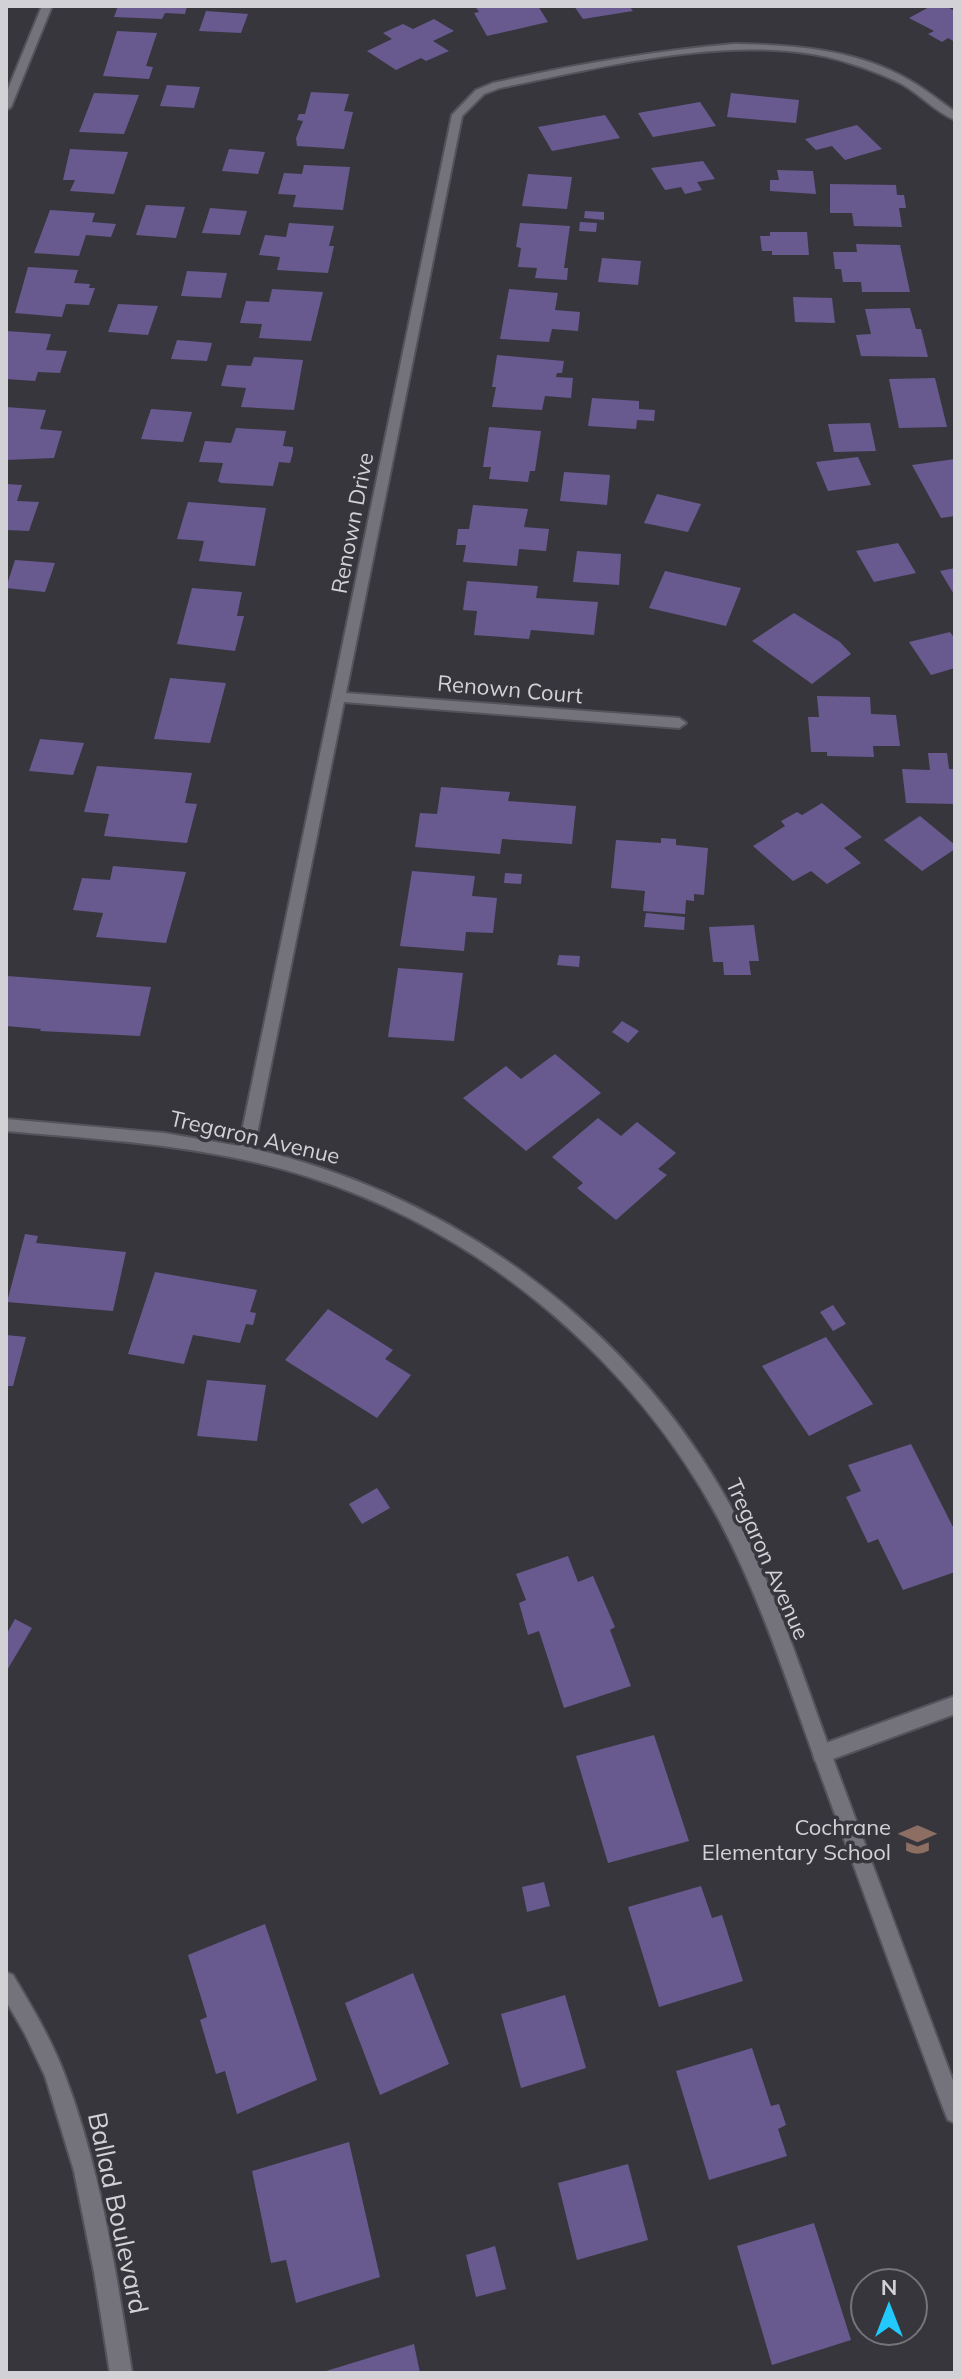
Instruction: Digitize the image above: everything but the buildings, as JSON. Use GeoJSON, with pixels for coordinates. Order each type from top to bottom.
{"type":"FeatureCollection","features":[{"type":"Feature","properties":{"kind":"street"},"geometry":{"type":"LineString","coordinates":[[6,107],[47,6]]}},
{"type":"Feature","properties":{"kind":"street","name":"Renown Drive"},"geometry":{"type":"LineString","coordinates":[[245,1155],[457,115],[480,92],[497,85],[735,45],[793,48],[827,54],[906,83],[955,117]]}},
{"type":"Feature","properties":{"kind":"street","name":"Renown Court"},"geometry":{"type":"LineString","coordinates":[[337,697],[679,723]]}},
{"type":"Feature","properties":{"kind":"street","name":"Tregaron Avenue"},"geometry":{"type":"LineString","coordinates":[[6,1125],[168,1139],[245,1155],[343,1182],[393,1202],[458,1236],[535,1290],[603,1350],[655,1411],[712,1491],[738,1539],[822,1754],[955,2113]]}},
{"type":"Feature","properties":{"kind":"street"},"geometry":{"type":"LineString","coordinates":[[822,1754],[955,1705]]}},
{"type":"Feature","properties":{"kind":"street","name":"Ballad Boulevard"},"geometry":{"type":"LineString","coordinates":[[6,1982],[37,2034],[71,2116],[98,2227],[121,2373]]}},
{"type":"Feature","properties":{"kind":"place","name":"Cochrane Elementary School"},"geometry":{"type":"Point","coordinates":[917,1840]}}]}
